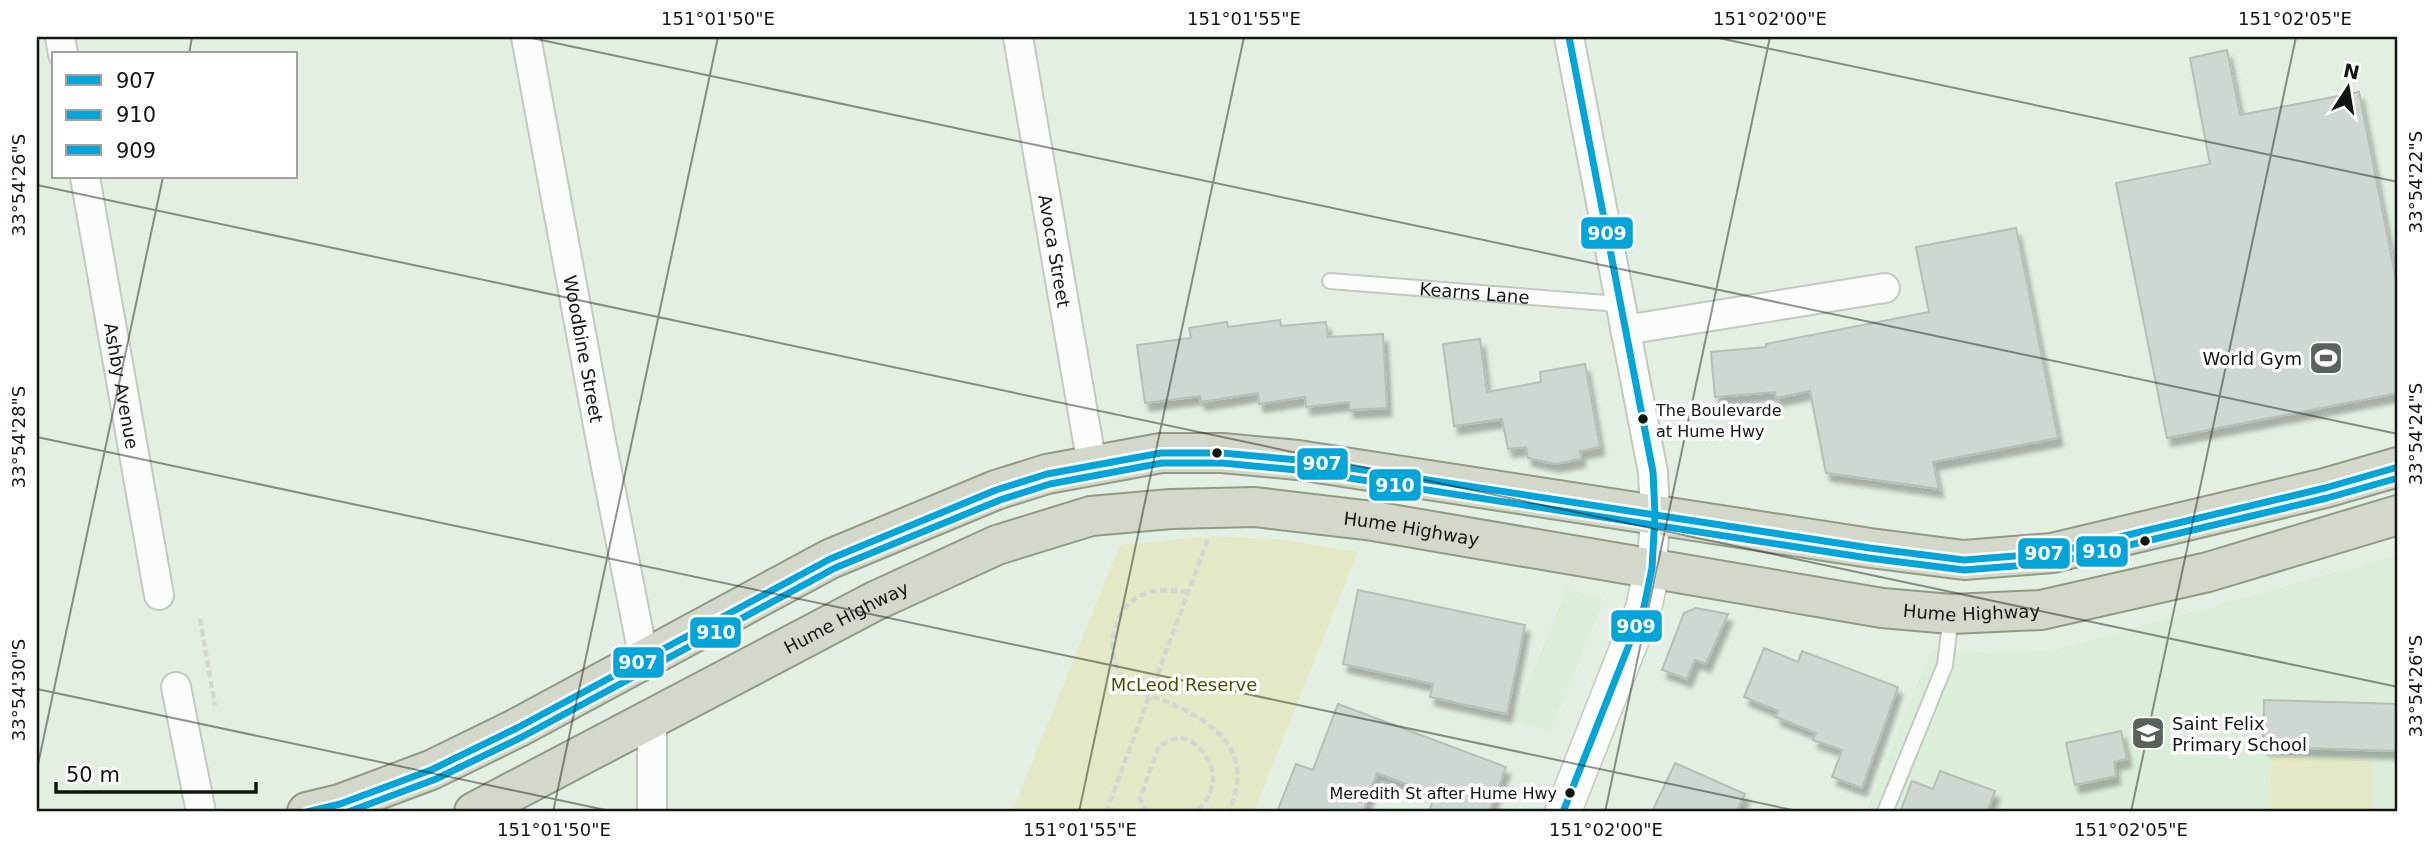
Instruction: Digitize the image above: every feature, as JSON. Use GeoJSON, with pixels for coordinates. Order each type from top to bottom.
{"type":"FeatureCollection","features":[{"type":"Feature","properties":{"kind":"highway"},"geometry":{"type":"LineString","coordinates":[[307,812],[340,804],[431,770],[517,728],[830,559],[996,490],[1047,474],[1161,453],[1223,453],[1298,460],[1955,560],[2052,553],[2312,491],[2398,467]]}},
{"type":"Feature","properties":{"kind":"highway","name":"Hume Highway"},"geometry":{"type":"LineString","coordinates":[[474,812],[875,601],[997,545],[1091,516],[1171,509],[1255,507],[1373,522],[1882,608],[1951,614],[2041,610],[2118,594],[2208,572],[2398,515]]}},
{"type":"Feature","properties":{"kind":"highway"},"geometry":{"type":"LineString","coordinates":[[1951,614],[1955,560]]}},
{"type":"Feature","properties":{"kind":"street","name":"Woodbine Street"},"geometry":{"type":"LineString","coordinates":[[526,37],[644,660]]}},
{"type":"Feature","properties":{"kind":"street","name":"Avoca Street"},"geometry":{"type":"LineString","coordinates":[[1018,37],[1091,465]]}},
{"type":"Feature","properties":{"kind":"street"},"geometry":{"type":"LineString","coordinates":[[1563,812],[1644,607],[1652,568],[1655,515],[1653,471],[1569,37]]}},
{"type":"Feature","properties":{"kind":"street","name":"Ashby Avenue"},"geometry":{"type":"LineString","coordinates":[[85,178],[159,595]]}},
{"type":"Feature","properties":{"kind":"street","name":"Kearns Lane"},"geometry":{"type":"LineString","coordinates":[[1622,317],[1885,288]]}},
{"type":"Feature","properties":{"kind":"street"},"geometry":{"type":"LineString","coordinates":[[176,687],[201,812]]}},
{"type":"Feature","properties":{"kind":"street"},"geometry":{"type":"LineString","coordinates":[[652,718],[652,812]]}},
{"type":"Feature","properties":{"kind":"lane","name":"Kearns Lane"},"geometry":{"type":"LineString","coordinates":[[1330,281],[1622,317]]}},
{"type":"Feature","properties":{"kind":"lane"},"geometry":{"type":"LineString","coordinates":[[1885,812],[1945,665],[1951,614]]}},
{"type":"Feature","properties":{"kind":"path"},"geometry":{"type":"LineString","coordinates":[[1105,812],[1210,532]]}},
{"type":"Feature","properties":{"kind":"path"},"geometry":{"type":"LineString","coordinates":[[1188,592],[1150,592],[1135,599],[1121,614],[1113,636],[1112,650],[1127,684],[1198,717],[1220,733],[1234,753],[1237,766],[1238,787],[1229,812]]}},
{"type":"Feature","properties":{"kind":"path"},"geometry":{"type":"LineString","coordinates":[[200,619],[215,706]]}},
{"type":"Feature","properties":{"kind":"path"},"geometry":{"type":"LineString","coordinates":[[1147,812],[1140,798],[1159,747],[1178,738],[1189,740],[1197,746],[1214,771],[1210,795],[1196,812]]}},
{"type":"Feature","properties":{"kind":"shaded area","name":"Saint Felix Primary School"},"geometry":{"type":"Polygon","coordinates":[[[2398,555],[2398,812],[1866,812],[1931,649],[1978,653],[2052,651],[2398,555]]]}},
{"type":"Feature","properties":{"kind":"shaded area"},"geometry":{"type":"Polygon","coordinates":[[[1566,590],[1600,596],[1603,602],[1550,733],[1513,720],[1566,590]]]}},
{"type":"Feature","properties":{"kind":"green space","name":"McLeod Reserve"},"geometry":{"type":"Polygon","coordinates":[[[1215,536],[1285,540],[1358,552],[1254,812],[1012,812],[1120,545],[1215,536]]]}},
{"type":"Feature","properties":{"kind":"green space"},"geometry":{"type":"Polygon","coordinates":[[[2271,756],[2373,760],[2371,812],[2269,812],[2271,756]]]}},
{"type":"Feature","properties":{"kind":"building"},"geometry":{"type":"Polygon","coordinates":[[[2227,50],[2240,115],[2359,92],[2398,290],[2398,393],[2167,438],[2116,183],[2210,164],[2190,58],[2227,50]]]}},
{"type":"Feature","properties":{"kind":"building"},"geometry":{"type":"Polygon","coordinates":[[[2016,228],[2058,438],[1933,462],[1939,489],[1826,473],[1810,391],[1776,398],[1775,392],[1715,397],[1711,352],[1766,347],[1766,344],[1929,312],[1916,247],[2016,228]]]}},
{"type":"Feature","properties":{"kind":"building"},"geometry":{"type":"Polygon","coordinates":[[[1280,320],[1281,326],[1326,322],[1328,337],[1383,334],[1387,408],[1349,410],[1349,402],[1306,407],[1305,397],[1259,404],[1258,393],[1201,402],[1200,396],[1145,403],[1137,345],[1191,338],[1189,328],[1227,322],[1228,327],[1280,320]]]}},
{"type":"Feature","properties":{"kind":"building"},"geometry":{"type":"Polygon","coordinates":[[[1480,339],[1487,392],[1541,382],[1540,372],[1585,364],[1600,447],[1580,451],[1581,459],[1555,464],[1528,458],[1526,447],[1508,449],[1502,419],[1454,426],[1443,344],[1480,339]]]}},
{"type":"Feature","properties":{"kind":"building"},"geometry":{"type":"Polygon","coordinates":[[[1358,590],[1525,625],[1507,714],[1430,697],[1433,684],[1343,664],[1358,590]]]}},
{"type":"Feature","properties":{"kind":"building"},"geometry":{"type":"Polygon","coordinates":[[[1696,608],[1728,614],[1706,664],[1695,660],[1687,679],[1662,670],[1684,613],[1696,608]]]}},
{"type":"Feature","properties":{"kind":"building"},"geometry":{"type":"Polygon","coordinates":[[[1764,648],[1798,662],[1802,651],[1898,687],[1862,788],[1832,777],[1842,750],[1813,740],[1816,733],[1776,717],[1778,711],[1744,697],[1764,648]]]}},
{"type":"Feature","properties":{"kind":"building"},"geometry":{"type":"Polygon","coordinates":[[[2264,700],[2398,704],[2398,751],[2263,747],[2264,700]]]}},
{"type":"Feature","properties":{"kind":"building"},"geometry":{"type":"Polygon","coordinates":[[[1338,704],[1506,767],[1489,812],[1429,812],[1435,795],[1377,773],[1363,812],[1277,812],[1296,764],[1313,770],[1338,704]]]}},
{"type":"Feature","properties":{"kind":"building"},"geometry":{"type":"Polygon","coordinates":[[[2121,731],[2127,759],[2114,762],[2116,776],[2075,785],[2066,743],[2121,731]]]}},
{"type":"Feature","properties":{"kind":"building"},"geometry":{"type":"Polygon","coordinates":[[[1675,763],[1745,794],[1736,812],[1652,812],[1675,763]]]}},
{"type":"Feature","properties":{"kind":"building"},"geometry":{"type":"Polygon","coordinates":[[[1940,771],[1995,791],[1987,812],[1900,812],[1912,781],[1933,789],[1940,771]]]}},
{"type":"Feature","properties":{"kind":"transit line","name":"909"},"geometry":{"type":"LineString","coordinates":[[1563,812],[1644,607],[1652,568],[1655,515],[1653,472],[1569,37]]}},
{"type":"Feature","properties":{"kind":"transit line","name":"907"},"geometry":{"type":"LineString","coordinates":[[307,812],[340,804],[431,770],[517,728],[830,559],[996,490],[1047,474],[1161,453],[1222,453],[1298,460],[1964,560],[2052,553],[2325,488],[2398,467]]}},
{"type":"Feature","properties":{"kind":"transit line","name":"910"},"geometry":{"type":"LineString","coordinates":[[348,812],[436,779],[522,737],[835,568],[1000,500],[1050,484],[1162,463],[1222,463],[1297,470],[1868,558],[1964,570],[2054,563],[2327,498],[2398,478]]}},
{"type":"Feature","properties":{"kind":"place","name":"World Gym"},"geometry":{"type":"Point","coordinates":[2326,358]}},
{"type":"Feature","properties":{"kind":"place","name":"The Boulevarde at Hume Hwy"},"geometry":{"type":"Point","coordinates":[1643,419]}},
{"type":"Feature","properties":{"kind":"place","name":"Saint Felix Primary School"},"geometry":{"type":"Point","coordinates":[2148,733]}},
{"type":"Feature","properties":{"kind":"place","name":"Meredith St after Hume Hwy"},"geometry":{"type":"Point","coordinates":[1570,793]}}]}
